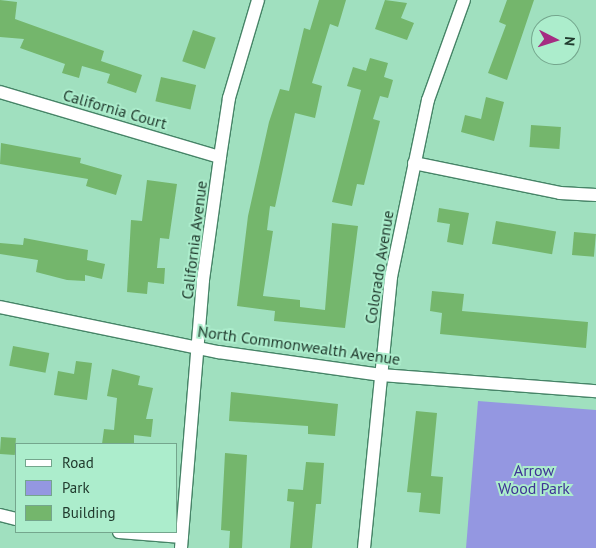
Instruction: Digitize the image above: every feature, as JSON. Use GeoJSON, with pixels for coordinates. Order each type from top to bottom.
{"type":"FeatureCollection","features":[{"type":"Feature","properties":{"kind":"street","name":"California Avenue"},"geometry":{"type":"LineString","coordinates":[[182,542],[201,347],[204,280],[220,157],[229,98],[258,0]]}},
{"type":"Feature","properties":{"kind":"street","name":"Colorado Avenue"},"geometry":{"type":"LineString","coordinates":[[364,548],[391,277],[431,91],[464,0]]}},
{"type":"Feature","properties":{"kind":"street","name":"California Court"},"geometry":{"type":"LineString","coordinates":[[0,92],[220,157]]}},
{"type":"Feature","properties":{"kind":"street"},"geometry":{"type":"LineString","coordinates":[[414,163],[560,193],[596,195]]}},
{"type":"Feature","properties":{"kind":"street","name":"North Commonwealth Avenue"},"geometry":{"type":"LineString","coordinates":[[0,307],[201,347],[381,375],[596,391]]}},
{"type":"Feature","properties":{"kind":"street"},"geometry":{"type":"LineString","coordinates":[[0,515],[15,519]]}},
{"type":"Feature","properties":{"kind":"street"},"geometry":{"type":"LineString","coordinates":[[125,533],[182,542]]}},
{"type":"Feature","properties":{"kind":"green space","name":"Arrow Wood Park"},"geometry":{"type":"Polygon","coordinates":[[[478,401],[596,410],[596,548],[466,548],[478,401]]]}},
{"type":"Feature","properties":{"kind":"building"},"geometry":{"type":"Polygon","coordinates":[[[0,0],[17,2],[15,19],[104,51],[101,61],[142,75],[136,93],[107,83],[110,74],[82,66],[79,78],[62,73],[65,64],[20,48],[24,39],[0,37],[0,0]]]}},
{"type":"Feature","properties":{"kind":"building"},"geometry":{"type":"Polygon","coordinates":[[[319,0],[346,0],[338,27],[330,24],[312,83],[322,86],[315,118],[295,113],[275,207],[270,206],[267,230],[273,231],[263,296],[300,300],[300,307],[325,310],[332,223],[358,226],[345,328],[274,321],[275,311],[237,306],[248,216],[269,122],[280,89],[289,91],[304,28],[310,30],[319,0]]]}},
{"type":"Feature","properties":{"kind":"building"},"geometry":{"type":"Polygon","coordinates":[[[385,0],[407,3],[401,18],[414,23],[407,40],[375,29],[385,0]]]}},
{"type":"Feature","properties":{"kind":"building"},"geometry":{"type":"Polygon","coordinates":[[[507,0],[534,0],[507,80],[488,73],[506,25],[499,22],[507,0]]]}},
{"type":"Feature","properties":{"kind":"building"},"geometry":{"type":"Polygon","coordinates":[[[193,30],[216,38],[205,69],[182,61],[193,30]]]}},
{"type":"Feature","properties":{"kind":"building"},"geometry":{"type":"Polygon","coordinates":[[[370,58],[388,63],[384,77],[393,80],[388,98],[380,96],[373,119],[380,121],[364,185],[357,184],[352,206],[332,202],[361,90],[347,86],[353,67],[366,71],[370,58]]]}},
{"type":"Feature","properties":{"kind":"building"},"geometry":{"type":"Polygon","coordinates":[[[161,77],[196,85],[190,109],[155,101],[161,77]]]}},
{"type":"Feature","properties":{"kind":"building"},"geometry":{"type":"Polygon","coordinates":[[[486,97],[504,102],[494,141],[461,132],[465,115],[481,119],[486,97]]]}},
{"type":"Feature","properties":{"kind":"building"},"geometry":{"type":"Polygon","coordinates":[[[531,125],[561,127],[559,149],[529,147],[531,125]]]}},
{"type":"Feature","properties":{"kind":"building"},"geometry":{"type":"Polygon","coordinates":[[[1,143],[81,158],[80,163],[122,175],[116,195],[86,186],[88,179],[0,164],[1,143]]]}},
{"type":"Feature","properties":{"kind":"building"},"geometry":{"type":"Polygon","coordinates":[[[147,180],[177,184],[169,239],[160,238],[157,268],[165,268],[164,284],[148,282],[147,294],[127,292],[131,220],[142,221],[147,180]]]}},
{"type":"Feature","properties":{"kind":"building"},"geometry":{"type":"Polygon","coordinates":[[[439,208],[469,213],[463,245],[447,242],[450,224],[437,222],[439,208]]]}},
{"type":"Feature","properties":{"kind":"building"},"geometry":{"type":"Polygon","coordinates":[[[496,221],[556,232],[552,254],[492,244],[496,221]]]}},
{"type":"Feature","properties":{"kind":"building"},"geometry":{"type":"Polygon","coordinates":[[[574,232],[596,234],[594,257],[572,255],[574,232]]]}},
{"type":"Feature","properties":{"kind":"building"},"geometry":{"type":"Polygon","coordinates":[[[24,238],[88,250],[87,260],[105,264],[102,279],[85,275],[85,281],[67,280],[36,272],[38,260],[0,254],[0,243],[23,245],[24,238]]]}},
{"type":"Feature","properties":{"kind":"building"},"geometry":{"type":"Polygon","coordinates":[[[432,291],[464,294],[462,311],[588,322],[586,348],[440,334],[442,313],[430,311],[432,291]]]}},
{"type":"Feature","properties":{"kind":"building"},"geometry":{"type":"Polygon","coordinates":[[[13,346],[49,353],[46,373],[9,366],[13,346]]]}},
{"type":"Feature","properties":{"kind":"building"},"geometry":{"type":"Polygon","coordinates":[[[76,361],[92,363],[87,400],[54,395],[58,371],[74,374],[76,361]]]}},
{"type":"Feature","properties":{"kind":"building"},"geometry":{"type":"Polygon","coordinates":[[[112,369],[140,376],[138,385],[153,388],[146,419],[153,419],[151,437],[134,435],[134,443],[102,443],[104,429],[114,430],[117,398],[107,396],[112,369]]]}},
{"type":"Feature","properties":{"kind":"building"},"geometry":{"type":"Polygon","coordinates":[[[231,392],[338,404],[335,436],[308,434],[308,426],[229,421],[231,392]]]}},
{"type":"Feature","properties":{"kind":"building"},"geometry":{"type":"Polygon","coordinates":[[[416,411],[437,413],[431,476],[443,477],[440,514],[419,512],[421,493],[407,492],[416,411]]]}},
{"type":"Feature","properties":{"kind":"building"},"geometry":{"type":"Polygon","coordinates":[[[1,437],[16,438],[15,455],[0,454],[1,437]]]}},
{"type":"Feature","properties":{"kind":"building"},"geometry":{"type":"Polygon","coordinates":[[[225,453],[247,455],[242,548],[229,548],[230,531],[221,530],[225,453]]]}},
{"type":"Feature","properties":{"kind":"building"},"geometry":{"type":"Polygon","coordinates":[[[306,462],[324,463],[321,504],[316,504],[312,548],[290,548],[294,502],[287,501],[288,489],[303,490],[306,462]]]}}]}
